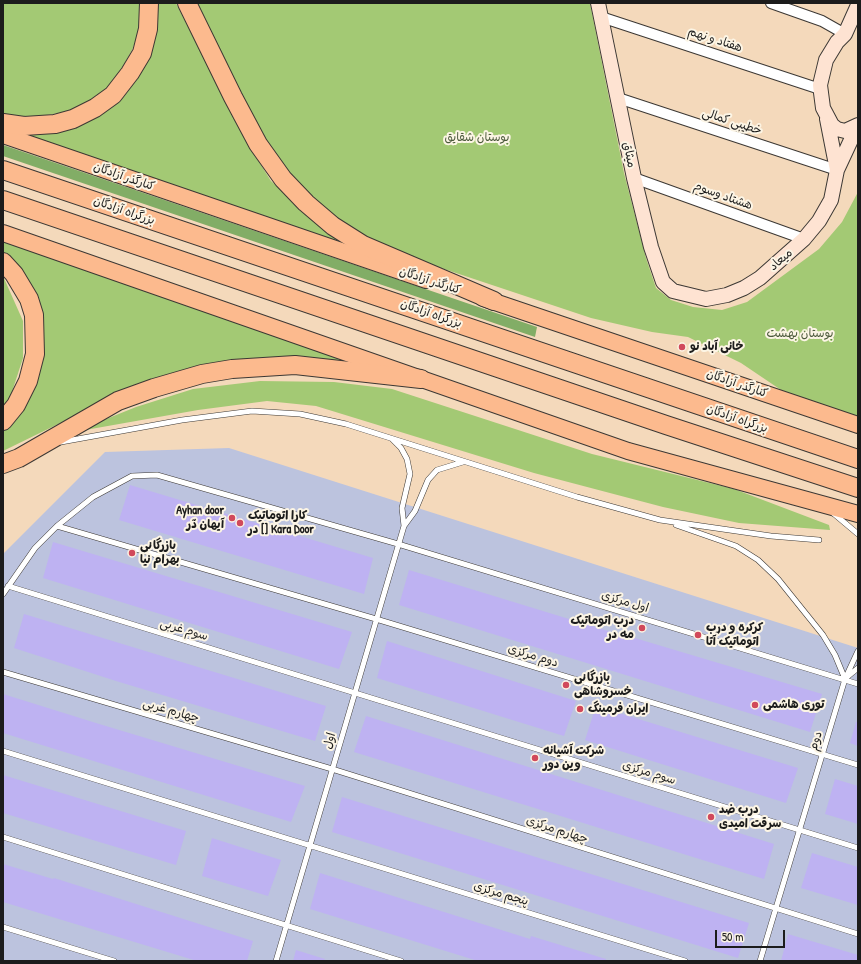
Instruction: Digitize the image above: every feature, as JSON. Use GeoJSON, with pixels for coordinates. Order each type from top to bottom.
{"type":"FeatureCollection","features":[{"type":"Feature","properties":{"kind":"highway"},"geometry":{"type":"LineString","coordinates":[[3,123],[24,126],[55,124],[73,119],[95,108],[113,95],[142,53],[148,29],[149,3]]}},
{"type":"Feature","properties":{"kind":"highway"},"geometry":{"type":"LineString","coordinates":[[187,3],[258,144],[283,179],[306,203],[333,226],[363,245],[494,301]]}},
{"type":"Feature","properties":{"kind":"highway","name":"بزرگراه آزادگان"},"geometry":{"type":"LineString","coordinates":[[3,170],[858,459]]}},
{"type":"Feature","properties":{"kind":"highway"},"geometry":{"type":"LineString","coordinates":[[3,200],[658,423],[858,488]]}},
{"type":"Feature","properties":{"kind":"highway"},"geometry":{"type":"LineString","coordinates":[[3,262],[14,274],[29,299],[34,315],[35,347],[35,354],[28,381],[16,405],[3,421]]}},
{"type":"Feature","properties":{"kind":"highway"},"geometry":{"type":"LineString","coordinates":[[11,461],[118,402],[154,388],[202,374],[232,369],[295,365],[421,379]]}},
{"type":"Feature","properties":{"kind":"main road","name":"کنارگذر آزادگان"},"geometry":{"type":"LineString","coordinates":[[3,135],[381,265],[494,301],[858,425]]}},
{"type":"Feature","properties":{"kind":"main road"},"geometry":{"type":"LineString","coordinates":[[3,233],[628,451],[858,514]]}},
{"type":"Feature","properties":{"kind":"street","name":"میثاق"},"geometry":{"type":"LineString","coordinates":[[598,3],[634,178],[658,270],[663,282],[673,291],[683,294]]}},
{"type":"Feature","properties":{"kind":"street"},"geometry":{"type":"LineString","coordinates":[[771,3],[822,21],[844,34]]}},
{"type":"Feature","properties":{"kind":"street"},"geometry":{"type":"LineString","coordinates":[[837,170],[820,89],[822,72],[826,60],[837,42],[844,34],[858,5]]}},
{"type":"Feature","properties":{"kind":"street","name":"هفتاد و نهم"},"geometry":{"type":"LineString","coordinates":[[601,17],[820,89]]}},
{"type":"Feature","properties":{"kind":"street","name":"خطیبی کمالی"},"geometry":{"type":"LineString","coordinates":[[618,98],[837,170]]}},
{"type":"Feature","properties":{"kind":"street"},"geometry":{"type":"LineString","coordinates":[[827,118],[837,129],[844,131],[858,125]]}},
{"type":"Feature","properties":{"kind":"street"},"geometry":{"type":"LineString","coordinates":[[837,170],[858,125]]}},
{"type":"Feature","properties":{"kind":"street","name":"میعاد"},"geometry":{"type":"LineString","coordinates":[[683,294],[706,298],[727,295],[744,288],[760,278],[804,239],[819,221],[831,200],[837,170]]}},
{"type":"Feature","properties":{"kind":"street","name":"هشتاد وسوم"},"geometry":{"type":"LineString","coordinates":[[634,178],[804,239]]}},
{"type":"Feature","properties":{"kind":"lane"},"geometry":{"type":"LineString","coordinates":[[11,461],[56,443],[89,436],[182,420],[252,411],[300,414],[346,424],[577,497],[660,520],[736,546],[758,560],[778,579],[823,635],[835,655],[845,679],[858,668]]}},
{"type":"Feature","properties":{"kind":"lane","name":"اول"},"geometry":{"type":"LineString","coordinates":[[391,438],[401,448],[407,459],[410,474],[402,508],[404,526]]}},
{"type":"Feature","properties":{"kind":"lane","name":"اول"},"geometry":{"type":"LineString","coordinates":[[276,961],[404,526],[415,511],[428,480],[437,470],[463,462]]}},
{"type":"Feature","properties":{"kind":"lane","name":"اول مرکزی"},"geometry":{"type":"LineString","coordinates":[[57,526],[94,497],[132,476],[157,475],[398,544],[858,684]]}},
{"type":"Feature","properties":{"kind":"lane"},"geometry":{"type":"LineString","coordinates":[[801,499],[827,510],[849,525],[858,534]]}},
{"type":"Feature","properties":{"kind":"lane"},"geometry":{"type":"LineString","coordinates":[[660,520],[771,536],[820,540]]}},
{"type":"Feature","properties":{"kind":"lane"},"geometry":{"type":"LineString","coordinates":[[3,594],[35,548],[57,526]]}},
{"type":"Feature","properties":{"kind":"lane","name":"دوم مرکزی"},"geometry":{"type":"LineString","coordinates":[[57,526],[376,619],[858,765]]}},
{"type":"Feature","properties":{"kind":"lane","name":"سوم غربی"},"geometry":{"type":"LineString","coordinates":[[8,586],[355,693]]}},
{"type":"Feature","properties":{"kind":"lane","name":"دوم"},"geometry":{"type":"LineString","coordinates":[[760,961],[845,679],[858,651]]}},
{"type":"Feature","properties":{"kind":"lane","name":"چهارم غربی"},"geometry":{"type":"LineString","coordinates":[[3,672],[332,769]]}},
{"type":"Feature","properties":{"kind":"lane","name":"سوم مرکزی"},"geometry":{"type":"LineString","coordinates":[[355,693],[858,848]]}},
{"type":"Feature","properties":{"kind":"lane","name":"پنجم مرکزی"},"geometry":{"type":"LineString","coordinates":[[3,751],[685,961]]}},
{"type":"Feature","properties":{"kind":"lane","name":"چهارم مرکزی"},"geometry":{"type":"LineString","coordinates":[[332,769],[775,910],[858,934]]}},
{"type":"Feature","properties":{"kind":"lane"},"geometry":{"type":"LineString","coordinates":[[3,837],[401,961]]}},
{"type":"Feature","properties":{"kind":"lane"},"geometry":{"type":"LineString","coordinates":[[3,927],[114,961]]}},
{"type":"Feature","properties":{"kind":"shaded area"},"geometry":{"type":"Polygon","coordinates":[[[229,448],[858,648],[858,961],[3,961],[3,554],[105,452],[229,448]]]}},
{"type":"Feature","properties":{"kind":"green space"},"geometry":{"type":"Polygon","coordinates":[[[3,3],[141,3],[142,20],[133,48],[121,70],[106,89],[77,110],[29,118],[3,115],[3,3]]]}},
{"type":"Feature","properties":{"kind":"green space"},"geometry":{"type":"Polygon","coordinates":[[[158,3],[176,3],[246,141],[271,181],[337,239],[334,242],[25,136],[72,128],[99,115],[126,94],[143,69],[155,40],[158,3]]]}},
{"type":"Feature","properties":{"kind":"green space","name":"بوستان شقایق"},"geometry":{"type":"Polygon","coordinates":[[[193,3],[590,3],[624,173],[646,258],[656,288],[671,300],[693,307],[722,310],[747,302],[819,249],[842,222],[858,192],[858,419],[781,390],[741,363],[688,337],[652,332],[591,318],[408,257],[350,229],[304,191],[270,150],[193,3]]]}},
{"type":"Feature","properties":{"kind":"green space"},"geometry":{"type":"Polygon","coordinates":[[[3,145],[537,327],[535,337],[3,156],[3,145]]]}},
{"type":"Feature","properties":{"kind":"green space"},"geometry":{"type":"Polygon","coordinates":[[[3,239],[385,371],[291,359],[91,408],[3,451],[3,432],[15,418],[42,359],[12,261],[3,253],[3,239]]]}},
{"type":"Feature","properties":{"kind":"green space"},"geometry":{"type":"Polygon","coordinates":[[[3,276],[23,321],[23,358],[10,398],[3,406],[3,276]]]}},
{"type":"Feature","properties":{"kind":"green space"},"geometry":{"type":"Polygon","coordinates":[[[260,381],[334,382],[392,389],[592,454],[734,489],[829,525],[830,530],[739,523],[663,507],[534,473],[316,406],[267,401],[198,410],[74,432],[136,407],[193,389],[260,381]]]}},
{"type":"Feature","properties":{"kind":"building"},"geometry":{"type":"Polygon","coordinates":[[[130,485],[373,558],[364,594],[119,520],[130,485]]]}},
{"type":"Feature","properties":{"kind":"building"},"geometry":{"type":"Polygon","coordinates":[[[53,542],[352,632],[339,669],[43,578],[53,542]]]}},
{"type":"Feature","properties":{"kind":"building"},"geometry":{"type":"Polygon","coordinates":[[[409,570],[822,694],[810,732],[399,605],[409,570]]]}},
{"type":"Feature","properties":{"kind":"building"},"geometry":{"type":"Polygon","coordinates":[[[24,614],[326,706],[315,741],[116,681],[14,648],[24,614]]]}},
{"type":"Feature","properties":{"kind":"building"},"geometry":{"type":"Polygon","coordinates":[[[387,641],[576,701],[564,736],[377,678],[387,641]]]}},
{"type":"Feature","properties":{"kind":"building"},"geometry":{"type":"Polygon","coordinates":[[[3,694],[305,786],[291,822],[3,733],[3,694]]]}},
{"type":"Feature","properties":{"kind":"building"},"geometry":{"type":"Polygon","coordinates":[[[596,706],[798,768],[786,803],[585,740],[596,706]]]}},
{"type":"Feature","properties":{"kind":"building"},"geometry":{"type":"Polygon","coordinates":[[[366,716],[774,844],[764,879],[354,752],[366,716]]]}},
{"type":"Feature","properties":{"kind":"building"},"geometry":{"type":"Polygon","coordinates":[[[856,722],[858,722],[858,746],[850,743],[856,722]]]}},
{"type":"Feature","properties":{"kind":"building"},"geometry":{"type":"Polygon","coordinates":[[[3,775],[186,831],[176,865],[3,813],[3,775]]]}},
{"type":"Feature","properties":{"kind":"building"},"geometry":{"type":"Polygon","coordinates":[[[835,779],[858,786],[858,824],[825,814],[835,779]]]}},
{"type":"Feature","properties":{"kind":"building"},"geometry":{"type":"Polygon","coordinates":[[[342,797],[749,923],[738,958],[332,832],[342,797]]]}},
{"type":"Feature","properties":{"kind":"building"},"geometry":{"type":"Polygon","coordinates":[[[212,838],[281,860],[268,896],[202,876],[212,838]]]}},
{"type":"Feature","properties":{"kind":"building"},"geometry":{"type":"Polygon","coordinates":[[[812,853],[858,867],[858,905],[801,888],[812,853]]]}},
{"type":"Feature","properties":{"kind":"building"},"geometry":{"type":"Polygon","coordinates":[[[3,864],[53,879],[54,878],[253,941],[247,961],[197,961],[3,902],[3,864]]]}},
{"type":"Feature","properties":{"kind":"building"},"geometry":{"type":"Polygon","coordinates":[[[320,873],[530,939],[531,936],[606,959],[606,961],[478,961],[310,909],[320,873]]]}},
{"type":"Feature","properties":{"kind":"building"},"geometry":{"type":"Polygon","coordinates":[[[788,934],[858,955],[858,961],[781,961],[788,934]]]}},
{"type":"Feature","properties":{"kind":"building"},"geometry":{"type":"Polygon","coordinates":[[[296,950],[325,959],[324,961],[293,961],[296,950]]]}},
{"type":"Feature","properties":{"kind":"place","name":"خانی آباد نو"},"geometry":{"type":"Point","coordinates":[682,347]}},
{"type":"Feature","properties":{"kind":"place","name":"Ayhan door آیهان دٌر"},"geometry":{"type":"Point","coordinates":[232,518]}},
{"type":"Feature","properties":{"kind":"place","name":"کارا اتوماتیک در [] Kara Door"},"geometry":{"type":"Point","coordinates":[240,523]}},
{"type":"Feature","properties":{"kind":"place","name":"بازرگانی بهرام نیا"},"geometry":{"type":"Point","coordinates":[132,553]}},
{"type":"Feature","properties":{"kind":"place","name":"درب اتوماتیک مه در"},"geometry":{"type":"Point","coordinates":[642,628]}},
{"type":"Feature","properties":{"kind":"place","name":"کرکره و درب اتوماتیک آتا"},"geometry":{"type":"Point","coordinates":[698,635]}},
{"type":"Feature","properties":{"kind":"place","name":"بازرگانی خسروشاهی"},"geometry":{"type":"Point","coordinates":[566,685]}},
{"type":"Feature","properties":{"kind":"place","name":"توری هاشمی"},"geometry":{"type":"Point","coordinates":[755,705]}},
{"type":"Feature","properties":{"kind":"place","name":"ایران فرمینگ"},"geometry":{"type":"Point","coordinates":[580,709]}},
{"type":"Feature","properties":{"kind":"place","name":"شرکت آشیانه وین دور"},"geometry":{"type":"Point","coordinates":[535,758]}},
{"type":"Feature","properties":{"kind":"place","name":"درب ضد سرقت امیدی"},"geometry":{"type":"Point","coordinates":[711,817]}},
{"type":"Feature","properties":{"kind":"park label","name":"بوستان بهشت"},"geometry":{"type":"Point","coordinates":[800,334]}}]}
